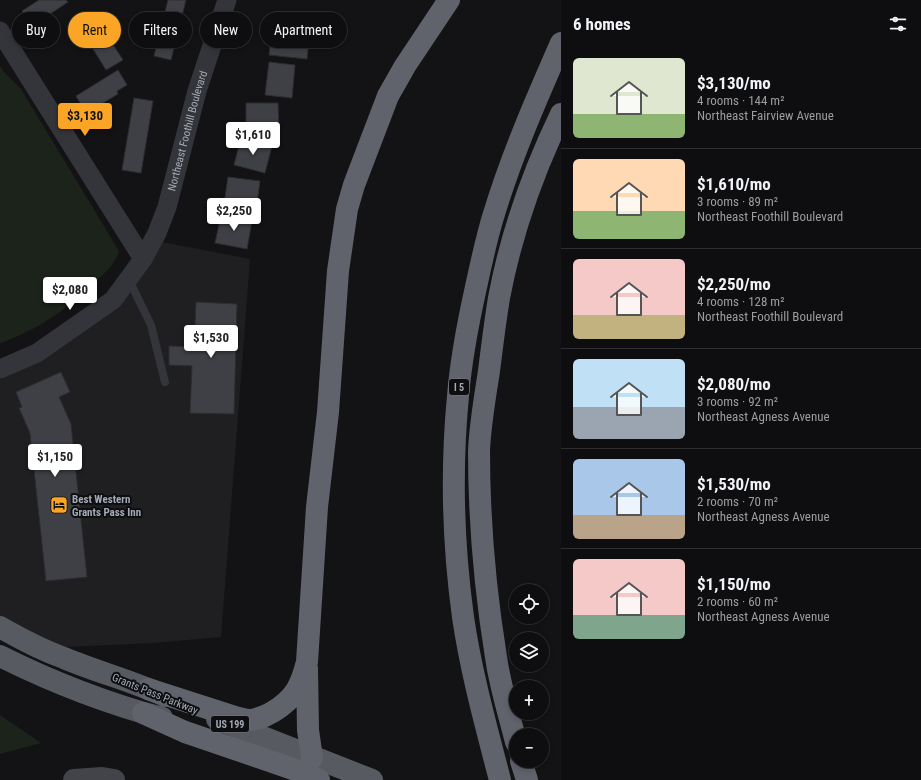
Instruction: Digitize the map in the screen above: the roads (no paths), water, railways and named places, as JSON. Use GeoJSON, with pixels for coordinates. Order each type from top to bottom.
{"type":"FeatureCollection","features":[{"type":"Feature","properties":{"kind":"highway"},"geometry":{"type":"LineString","coordinates":[[312,758],[308,730],[307,662],[318,507],[328,412],[338,271],[347,210],[354,185],[388,96],[425,33],[449,0]]}},
{"type":"Feature","properties":{"kind":"highway","name":"I 5"},"geometry":{"type":"LineString","coordinates":[[500,780],[470,659],[463,616],[455,514],[458,396],[467,330],[492,218],[519,144],[561,43]]}},
{"type":"Feature","properties":{"kind":"highway","name":"I 5"},"geometry":{"type":"LineString","coordinates":[[512,728],[496,658],[483,560],[479,449],[484,404],[500,297],[510,252],[527,195],[550,137],[561,114]]}},
{"type":"Feature","properties":{"kind":"highway","name":"Grants Pass Parkway"},"geometry":{"type":"LineString","coordinates":[[0,627],[37,647],[64,659],[148,689],[227,724],[372,780]]}},
{"type":"Feature","properties":{"kind":"highway","name":"Grants Pass Parkway"},"geometry":{"type":"LineString","coordinates":[[0,656],[54,682],[142,713],[312,758]]}},
{"type":"Feature","properties":{"kind":"highway"},"geometry":{"type":"LineString","coordinates":[[148,689],[235,717],[250,720],[261,717],[288,701],[300,684],[307,662]]}},
{"type":"Feature","properties":{"kind":"highway"},"geometry":{"type":"LineString","coordinates":[[142,713],[185,732],[293,769],[319,780]]}},
{"type":"Feature","properties":{"kind":"highway"},"geometry":{"type":"LineString","coordinates":[[524,768],[528,780]]}},
{"type":"Feature","properties":{"kind":"main road"},"geometry":{"type":"LineString","coordinates":[[74,780],[102,778],[114,780]]}},
{"type":"Feature","properties":{"kind":"street","name":"Northeast Foothill Boulevard"},"geometry":{"type":"LineString","coordinates":[[0,369],[38,353],[113,300],[143,259],[157,233],[167,206],[197,90],[228,0]]}},
{"type":"Feature","properties":{"kind":"street"},"geometry":{"type":"LineString","coordinates":[[0,31],[143,259]]}},
{"type":"Feature","properties":{"kind":"lane"},"geometry":{"type":"LineString","coordinates":[[128,280],[151,325],[165,382]]}},
{"type":"Feature","properties":{"kind":"place","name":"Best Western Grants Pass Inn"},"geometry":{"type":"Point","coordinates":[59,505]}}]}
